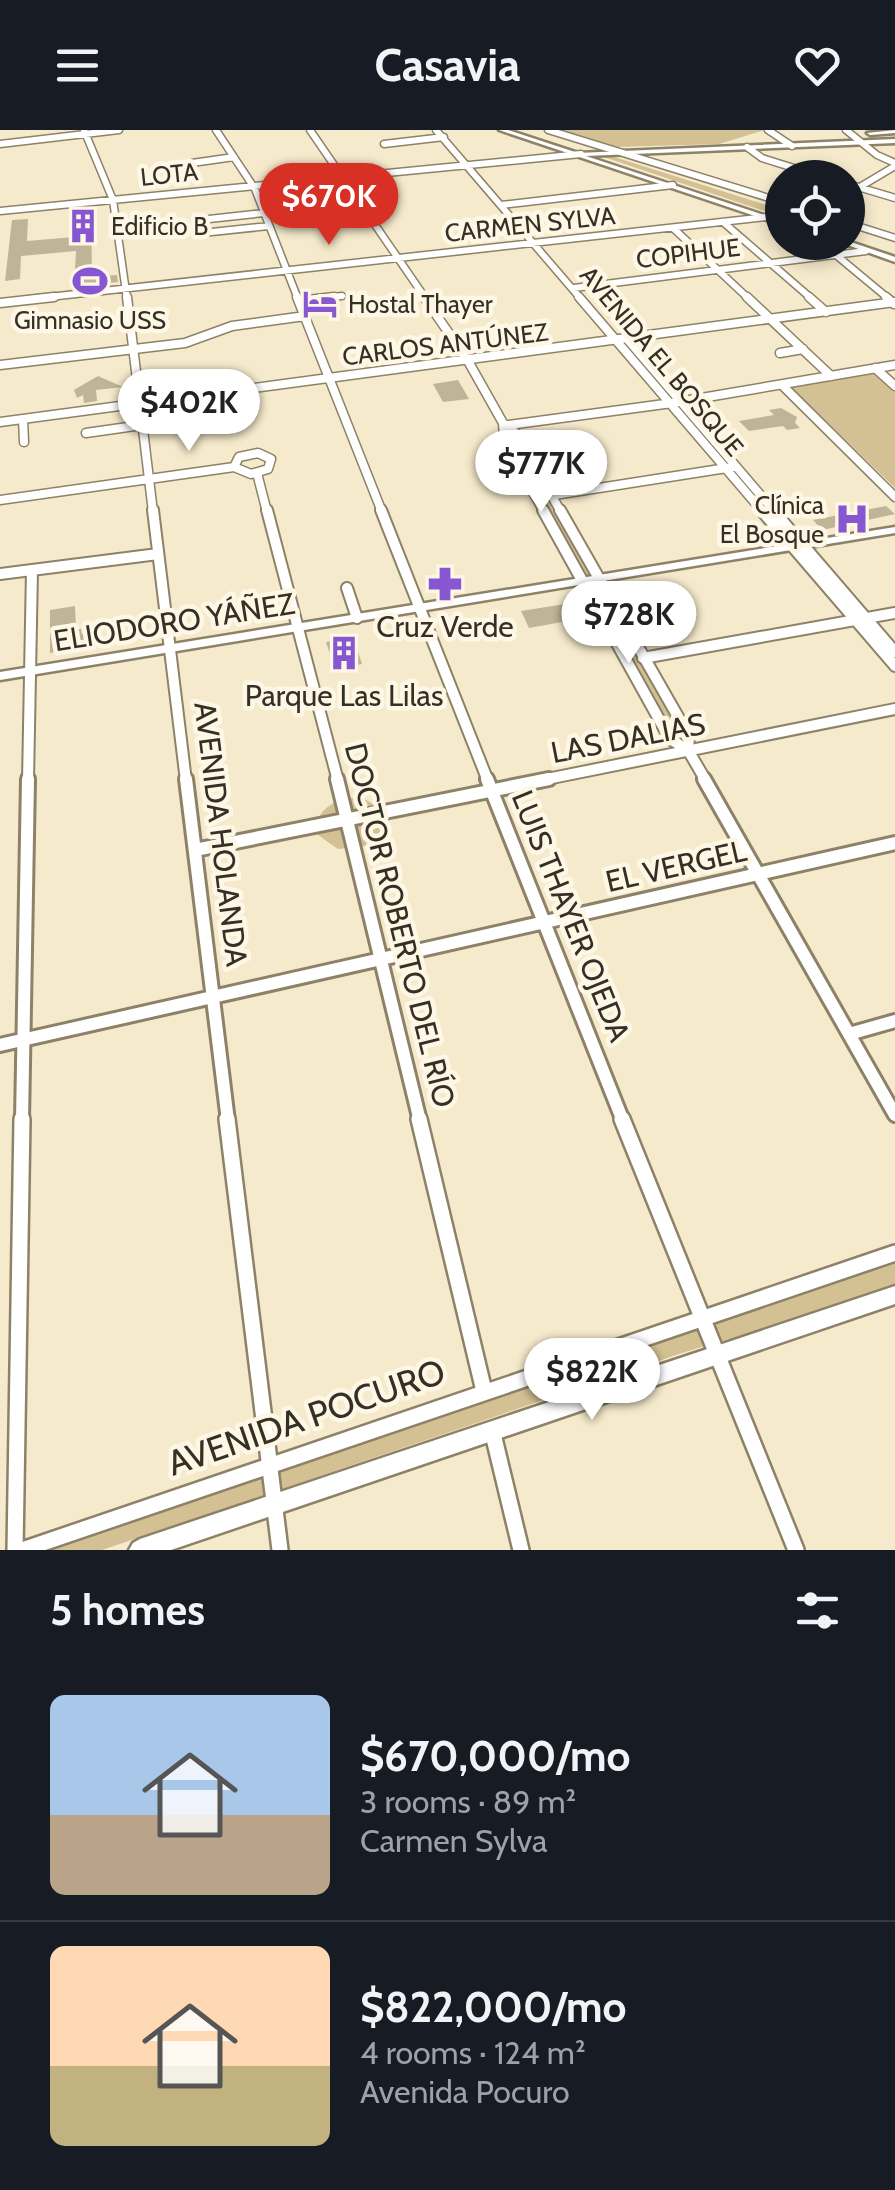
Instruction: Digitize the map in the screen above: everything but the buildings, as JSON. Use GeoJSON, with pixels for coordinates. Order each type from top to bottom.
{"type":"FeatureCollection","features":[{"type":"Feature","properties":{"kind":"main road"},"geometry":{"type":"LineString","coordinates":[[502,130],[765,217]]}},
{"type":"Feature","properties":{"kind":"main road"},"geometry":{"type":"LineString","coordinates":[[840,141],[895,131]]}},
{"type":"Feature","properties":{"kind":"main road"},"geometry":{"type":"LineString","coordinates":[[857,139],[895,141]]}},
{"type":"Feature","properties":{"kind":"main road","name":"LOTA"},"geometry":{"type":"LineString","coordinates":[[582,154],[840,141]]}},
{"type":"Feature","properties":{"kind":"main road"},"geometry":{"type":"LineString","coordinates":[[866,251],[895,260]]}},
{"type":"Feature","properties":{"kind":"main road","name":"ELIODORO YÁÑEZ"},"geometry":{"type":"LineString","coordinates":[[0,676],[895,530]]}},
{"type":"Feature","properties":{"kind":"main road"},"geometry":{"type":"LineString","coordinates":[[140,1550],[895,1296]]}},
{"type":"Feature","properties":{"kind":"street"},"geometry":{"type":"LineString","coordinates":[[0,144],[119,130]]}},
{"type":"Feature","properties":{"kind":"street","name":"LUIS THAYER OJEDA"},"geometry":{"type":"LineString","coordinates":[[216,130],[253,186],[796,1550]]}},
{"type":"Feature","properties":{"kind":"street"},"geometry":{"type":"LineString","coordinates":[[310,130],[468,361],[552,495],[689,736],[688,750],[895,1114]]}},
{"type":"Feature","properties":{"kind":"street","name":"AVENIDA EL BOSQUE"},"geometry":{"type":"LineString","coordinates":[[436,130],[446,134],[624,340],[861,619],[895,666]]}},
{"type":"Feature","properties":{"kind":"street"},"geometry":{"type":"LineString","coordinates":[[548,130],[608,152],[765,197]]}},
{"type":"Feature","properties":{"kind":"street"},"geometry":{"type":"LineString","coordinates":[[768,130],[792,146]]}},
{"type":"Feature","properties":{"kind":"street"},"geometry":{"type":"LineString","coordinates":[[846,130],[895,164],[865,183]]}},
{"type":"Feature","properties":{"kind":"street","name":"AVENIDA HOLANDA"},"geometry":{"type":"LineString","coordinates":[[85,132],[113,200],[126,289],[280,1550]]}},
{"type":"Feature","properties":{"kind":"street"},"geometry":{"type":"LineString","coordinates":[[384,144],[446,134]]}},
{"type":"Feature","properties":{"kind":"street"},"geometry":{"type":"LineString","coordinates":[[754,138],[760,147]]}},
{"type":"Feature","properties":{"kind":"street"},"geometry":{"type":"LineString","coordinates":[[747,147],[769,160]]}},
{"type":"Feature","properties":{"kind":"street","name":"LOTA"},"geometry":{"type":"LineString","coordinates":[[0,211],[582,154]]}},
{"type":"Feature","properties":{"kind":"street"},"geometry":{"type":"LineString","coordinates":[[192,163],[234,158]]}},
{"type":"Feature","properties":{"kind":"street"},"geometry":{"type":"LineString","coordinates":[[505,204],[673,185]]}},
{"type":"Feature","properties":{"kind":"street"},"geometry":{"type":"LineString","coordinates":[[865,189],[895,198]]}},
{"type":"Feature","properties":{"kind":"street"},"geometry":{"type":"LineString","coordinates":[[209,219],[264,213]]}},
{"type":"Feature","properties":{"kind":"street","name":"CARMEN SYLVA"},"geometry":{"type":"LineString","coordinates":[[0,302],[765,217]]}},
{"type":"Feature","properties":{"kind":"street"},"geometry":{"type":"LineString","coordinates":[[724,222],[826,312]]}},
{"type":"Feature","properties":{"kind":"street"},"geometry":{"type":"LineString","coordinates":[[202,233],[269,226]]}},
{"type":"Feature","properties":{"kind":"street"},"geometry":{"type":"LineString","coordinates":[[673,228],[831,376]]}},
{"type":"Feature","properties":{"kind":"street"},"geometry":{"type":"LineString","coordinates":[[865,228],[895,238]]}},
{"type":"Feature","properties":{"kind":"street","name":"COPIHUE"},"geometry":{"type":"LineString","coordinates":[[578,287],[795,260]]}},
{"type":"Feature","properties":{"kind":"street"},"geometry":{"type":"LineString","coordinates":[[842,260],[894,303]]}},
{"type":"Feature","properties":{"kind":"street"},"geometry":{"type":"LineString","coordinates":[[299,301],[342,296]]}},
{"type":"Feature","properties":{"kind":"street","name":"CARLOS ANTÚNEZ"},"geometry":{"type":"LineString","coordinates":[[0,422],[894,303]]}},
{"type":"Feature","properties":{"kind":"street"},"geometry":{"type":"LineString","coordinates":[[0,365],[185,343],[232,326],[304,316]]}},
{"type":"Feature","properties":{"kind":"street"},"geometry":{"type":"LineString","coordinates":[[780,353],[803,349]]}},
{"type":"Feature","properties":{"kind":"street"},"geometry":{"type":"LineString","coordinates":[[506,424],[676,403],[895,365]]}},
{"type":"Feature","properties":{"kind":"street"},"geometry":{"type":"LineString","coordinates":[[875,368],[895,386]]}},
{"type":"Feature","properties":{"kind":"street"},"geometry":{"type":"LineString","coordinates":[[782,385],[895,497]]}},
{"type":"Feature","properties":{"kind":"street"},"geometry":{"type":"LineString","coordinates":[[23,419],[24,442]]}},
{"type":"Feature","properties":{"kind":"street"},"geometry":{"type":"LineString","coordinates":[[506,424],[502,436],[536,498],[673,743],[688,750]]}},
{"type":"Feature","properties":{"kind":"street"},"geometry":{"type":"LineString","coordinates":[[86,432],[142,426]]}},
{"type":"Feature","properties":{"kind":"street","name":"DOCTOR ROBERTO DEL RÍO"},"geometry":{"type":"LineString","coordinates":[[234,467],[245,454],[268,456],[271,466],[257,474],[348,819],[484,1391]]}},
{"type":"Feature","properties":{"kind":"street"},"geometry":{"type":"LineString","coordinates":[[0,500],[234,467],[245,474],[257,474]]}},
{"type":"Feature","properties":{"kind":"street"},"geometry":{"type":"LineString","coordinates":[[536,498],[732,468]]}},
{"type":"Feature","properties":{"kind":"street"},"geometry":{"type":"LineString","coordinates":[[0,574],[158,554]]}},
{"type":"Feature","properties":{"kind":"street"},"geometry":{"type":"LineString","coordinates":[[14,1550],[32,570]]}},
{"type":"Feature","properties":{"kind":"street"},"geometry":{"type":"LineString","coordinates":[[347,588],[357,618]]}},
{"type":"Feature","properties":{"kind":"street"},"geometry":{"type":"LineString","coordinates":[[628,661],[895,612]]}},
{"type":"Feature","properties":{"kind":"street","name":"AVENIDA EL BOSQUE"},"geometry":{"type":"LineString","coordinates":[[861,619],[895,652]]}},
{"type":"Feature","properties":{"kind":"street","name":"LAS DALIAS"},"geometry":{"type":"LineString","coordinates":[[195,850],[895,709]]}},
{"type":"Feature","properties":{"kind":"street","name":"EL VERGEL"},"geometry":{"type":"LineString","coordinates":[[0,1045],[895,842]]}},
{"type":"Feature","properties":{"kind":"street"},"geometry":{"type":"LineString","coordinates":[[850,1034],[895,1021]]}},
{"type":"Feature","properties":{"kind":"street","name":"AVENIDA POCURO"},"geometry":{"type":"LineString","coordinates":[[22,1550],[895,1253]]}},
{"type":"Feature","properties":{"kind":"street"},"geometry":{"type":"LineString","coordinates":[[492,1430],[521,1550]]}},
{"type":"Feature","properties":{"kind":"shaded area"},"geometry":{"type":"Polygon","coordinates":[[[554,130],[765,130],[719,144],[615,147],[554,130]]]}},
{"type":"Feature","properties":{"kind":"shaded area"},"geometry":{"type":"Polygon","coordinates":[[[604,157],[765,205],[765,211],[604,157]]]}},
{"type":"Feature","properties":{"kind":"shaded area"},"geometry":{"type":"Polygon","coordinates":[[[868,372],[895,390],[895,488],[793,389],[868,372]]]}},
{"type":"Feature","properties":{"kind":"shaded area"},"geometry":{"type":"Polygon","coordinates":[[[505,429],[603,590],[684,741],[676,740],[505,429]]]}},
{"type":"Feature","properties":{"kind":"shaded area"},"geometry":{"type":"Polygon","coordinates":[[[344,798],[363,798],[383,810],[386,829],[372,845],[338,849],[318,835],[323,812],[344,798]]]}},
{"type":"Feature","properties":{"kind":"shaded area"},"geometry":{"type":"Polygon","coordinates":[[[895,1256],[895,1289],[685,1352],[102,1550],[35,1550],[895,1256]]]}},
{"type":"Feature","properties":{"kind":"place","name":"Edificio B"},"geometry":{"type":"Point","coordinates":[83,226]}},
{"type":"Feature","properties":{"kind":"place","name":"Gimnasio USS"},"geometry":{"type":"Point","coordinates":[90,281]}},
{"type":"Feature","properties":{"kind":"place","name":"Hostal Thayer"},"geometry":{"type":"Point","coordinates":[320,304]}},
{"type":"Feature","properties":{"kind":"place","name":"Clínica El Bosque"},"geometry":{"type":"Point","coordinates":[852,519]}},
{"type":"Feature","properties":{"kind":"place","name":"Cruz Verde"},"geometry":{"type":"Point","coordinates":[445,584]}},
{"type":"Feature","properties":{"kind":"place","name":"Parque Las Lilas"},"geometry":{"type":"Point","coordinates":[344,653]}}]}
